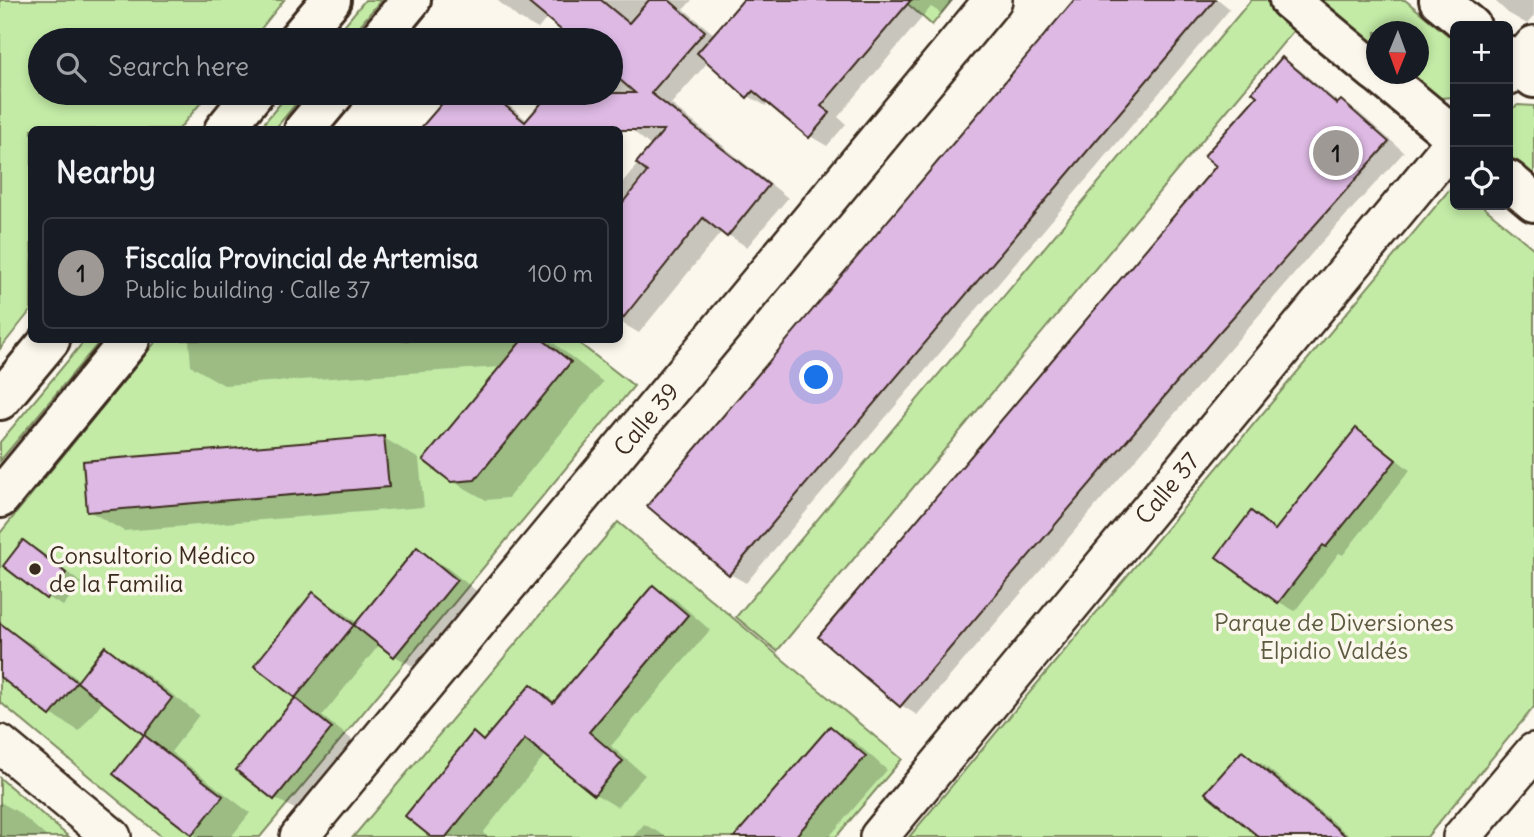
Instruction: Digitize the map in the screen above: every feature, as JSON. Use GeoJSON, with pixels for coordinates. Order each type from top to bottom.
{"type":"FeatureCollection","features":[{"type":"Feature","properties":{"kind":"main road"},"geometry":{"type":"LineString","coordinates":[[308,28],[331,0]]}},
{"type":"Feature","properties":{"kind":"main road"},"geometry":{"type":"LineString","coordinates":[[388,28],[411,0]]}},
{"type":"Feature","properties":{"kind":"main road"},"geometry":{"type":"LineString","coordinates":[[1289,0],[1366,63]]}},
{"type":"Feature","properties":{"kind":"main road"},"geometry":{"type":"LineString","coordinates":[[1439,0],[1465,21]]}},
{"type":"Feature","properties":{"kind":"main road"},"geometry":{"type":"LineString","coordinates":[[1391,84],[1450,134]]}},
{"type":"Feature","properties":{"kind":"main road"},"geometry":{"type":"LineString","coordinates":[[227,126],[244,105]]}},
{"type":"Feature","properties":{"kind":"main road"},"geometry":{"type":"LineString","coordinates":[[307,126],[325,105]]}},
{"type":"Feature","properties":{"kind":"main road"},"geometry":{"type":"LineString","coordinates":[[1513,184],[1534,202]]}},
{"type":"Feature","properties":{"kind":"main road"},"geometry":{"type":"LineString","coordinates":[[0,400],[48,343]]}},
{"type":"Feature","properties":{"kind":"main road"},"geometry":{"type":"LineString","coordinates":[[0,498],[128,343]]}},
{"type":"Feature","properties":{"kind":"street","name":"Calle 39"},"geometry":{"type":"LineString","coordinates":[[299,837],[993,0]]}},
{"type":"Feature","properties":{"kind":"street","name":"Calle 37"},"geometry":{"type":"LineString","coordinates":[[879,837],[1450,144]]}},
{"type":"Feature","properties":{"kind":"street"},"geometry":{"type":"LineString","coordinates":[[0,744],[112,837]]}},
{"type":"Feature","properties":{"kind":"street"},"geometry":{"type":"LineString","coordinates":[[1462,837],[1534,752]]}},
{"type":"Feature","properties":{"kind":"green space"},"geometry":{"type":"Polygon","coordinates":[[[0,0],[284,0],[262,28],[28,28],[28,105],[199,105],[182,126],[28,126],[28,314],[0,349],[0,0]]]}},
{"type":"Feature","properties":{"kind":"green space"},"geometry":{"type":"Polygon","coordinates":[[[365,0],[381,0],[358,28],[342,28],[365,0]]]}},
{"type":"Feature","properties":{"kind":"green space"},"geometry":{"type":"Polygon","coordinates":[[[903,0],[952,0],[932,25],[903,0]]]}},
{"type":"Feature","properties":{"kind":"green space"},"geometry":{"type":"Polygon","coordinates":[[[1251,0],[1269,0],[1299,24],[777,651],[736,617],[1251,0]]]}},
{"type":"Feature","properties":{"kind":"green space"},"geometry":{"type":"Polygon","coordinates":[[[1321,0],[1405,0],[1450,37],[1450,97],[1439,98],[1422,84],[1429,84],[1429,21],[1366,21],[1366,38],[1321,0]]]}},
{"type":"Feature","properties":{"kind":"green space"},"geometry":{"type":"Polygon","coordinates":[[[279,105],[295,105],[278,126],[262,126],[279,105]]]}},
{"type":"Feature","properties":{"kind":"green space"},"geometry":{"type":"Polygon","coordinates":[[[1518,105],[1534,106],[1534,176],[1513,159],[1513,108],[1518,105]]]}},
{"type":"Feature","properties":{"kind":"green space","name":"Parque de Diversiones Elpidio Valdés"},"geometry":{"type":"Polygon","coordinates":[[[1450,189],[1450,210],[1487,210],[1534,249],[1534,707],[1427,837],[909,837],[1450,189]]]}},
{"type":"Feature","properties":{"kind":"green space"},"geometry":{"type":"Polygon","coordinates":[[[82,343],[98,343],[0,461],[0,442],[82,343]]]}},
{"type":"Feature","properties":{"kind":"green space"},"geometry":{"type":"Polygon","coordinates":[[[155,343],[579,343],[634,386],[260,837],[162,837],[0,702],[0,533],[155,343]]]}},
{"type":"Feature","properties":{"kind":"green space"},"geometry":{"type":"Polygon","coordinates":[[[618,522],[902,759],[836,837],[353,837],[618,522]]]}},
{"type":"Feature","properties":{"kind":"green space"},"geometry":{"type":"Polygon","coordinates":[[[0,778],[69,837],[0,837],[0,778]]]}},
{"type":"Feature","properties":{"kind":"building"},"geometry":{"type":"Polygon","coordinates":[[[525,0],[601,0],[629,23],[649,0],[669,0],[705,31],[651,93],[769,185],[727,237],[703,218],[623,318],[623,202],[647,172],[636,163],[664,130],[623,130],[623,126],[422,126],[441,105],[504,105],[525,122],[540,105],[623,105],[623,93],[635,93],[623,82],[623,28],[559,28],[525,0]]]}},
{"type":"Feature","properties":{"kind":"building"},"geometry":{"type":"Polygon","coordinates":[[[743,0],[911,0],[821,106],[830,113],[809,138],[753,91],[747,98],[697,53],[743,0]]]}},
{"type":"Feature","properties":{"kind":"building"},"geometry":{"type":"Polygon","coordinates":[[[1074,0],[1215,0],[729,575],[647,506],[1074,0]]]}},
{"type":"Feature","properties":{"kind":"building"},"geometry":{"type":"Polygon","coordinates":[[[1282,57],[1337,104],[1341,100],[1389,142],[1216,336],[900,707],[818,637],[1216,166],[1204,156],[1257,96],[1252,92],[1282,57]]]}},
{"type":"Feature","properties":{"kind":"building"},"geometry":{"type":"Polygon","coordinates":[[[520,343],[547,343],[571,362],[475,480],[451,482],[423,460],[520,343]]]}},
{"type":"Feature","properties":{"kind":"building"},"geometry":{"type":"Polygon","coordinates":[[[1356,428],[1396,460],[1326,547],[1323,545],[1278,603],[1216,557],[1251,511],[1275,530],[1356,428]]]}},
{"type":"Feature","properties":{"kind":"building"},"geometry":{"type":"Polygon","coordinates":[[[384,436],[389,487],[87,512],[83,461],[384,436]]]}},
{"type":"Feature","properties":{"kind":"building","name":"Consultorio Médico de la Familia"},"geometry":{"type":"Polygon","coordinates":[[[23,540],[66,573],[46,599],[3,566],[23,540]]]}},
{"type":"Feature","properties":{"kind":"building"},"geometry":{"type":"Polygon","coordinates":[[[417,547],[457,580],[394,657],[354,625],[417,547]]]}},
{"type":"Feature","properties":{"kind":"building"},"geometry":{"type":"Polygon","coordinates":[[[653,585],[688,615],[589,732],[623,761],[594,795],[525,739],[446,837],[431,837],[405,816],[473,732],[483,741],[531,684],[553,703],[653,585]]]}},
{"type":"Feature","properties":{"kind":"building"},"geometry":{"type":"Polygon","coordinates":[[[313,592],[354,625],[295,698],[254,666],[313,592]]]}},
{"type":"Feature","properties":{"kind":"building"},"geometry":{"type":"Polygon","coordinates":[[[0,623],[77,682],[50,716],[0,677],[0,623]]]}},
{"type":"Feature","properties":{"kind":"building"},"geometry":{"type":"Polygon","coordinates":[[[105,646],[172,698],[144,735],[77,682],[105,646]]]}},
{"type":"Feature","properties":{"kind":"building"},"geometry":{"type":"Polygon","coordinates":[[[295,698],[332,728],[274,800],[236,770],[295,698]]]}},
{"type":"Feature","properties":{"kind":"building"},"geometry":{"type":"Polygon","coordinates":[[[830,726],[866,756],[795,837],[734,837],[830,726]]]}},
{"type":"Feature","properties":{"kind":"building"},"geometry":{"type":"Polygon","coordinates":[[[144,735],[223,796],[192,835],[113,774],[144,735]]]}},
{"type":"Feature","properties":{"kind":"building"},"geometry":{"type":"Polygon","coordinates":[[[1242,751],[1347,837],[1259,837],[1205,793],[1242,751]]]}},
{"type":"Feature","properties":{"kind":"place","name":"Fiscalía Provincial de Artemisa"},"geometry":{"type":"Point","coordinates":[1336,153]}},
{"type":"Feature","properties":{"kind":"place","name":"Consultorio Médico de la Familia"},"geometry":{"type":"Point","coordinates":[35,569]}}]}
